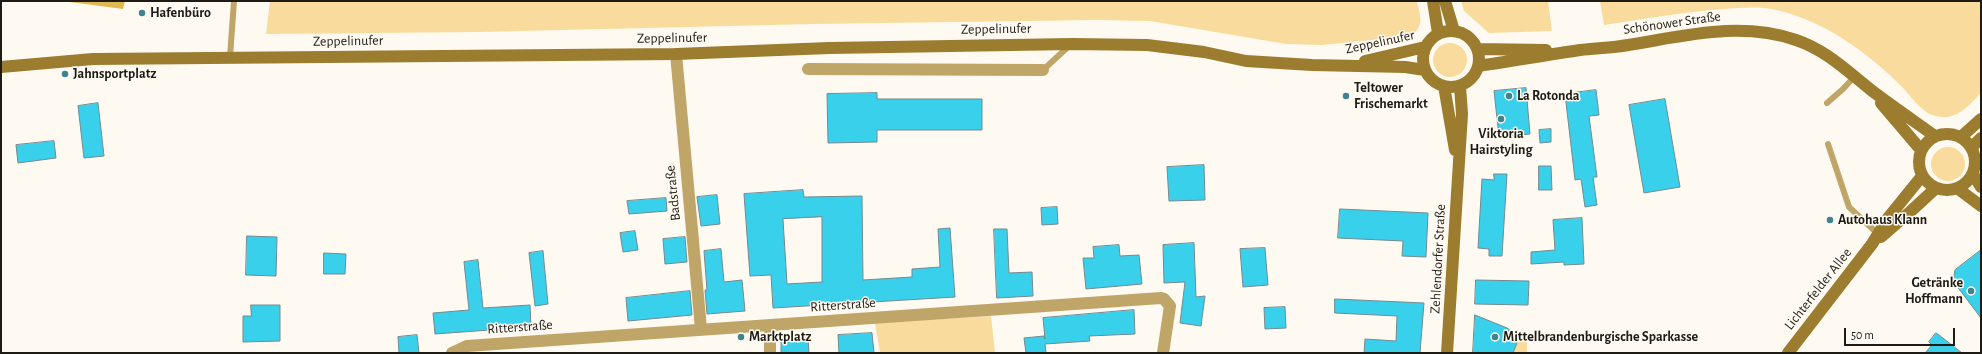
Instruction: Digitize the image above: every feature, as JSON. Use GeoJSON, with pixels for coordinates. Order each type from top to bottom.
{"type":"FeatureCollection","features":[{"type":"Feature","properties":{"kind":"main road"},"geometry":{"type":"LineString","coordinates":[[1433,1],[1438,33]]}},
{"type":"Feature","properties":{"kind":"main road"},"geometry":{"type":"LineString","coordinates":[[1445,1],[1454,31]]}},
{"type":"Feature","properties":{"kind":"main road","name":"Schönower Straße"},"geometry":{"type":"LineString","coordinates":[[1478,66],[1722,30],[1748,30],[1768,33],[1796,40],[1820,51],[1935,136]]}},
{"type":"Feature","properties":{"kind":"main road"},"geometry":{"type":"LineString","coordinates":[[1454,31],[1468,37],[1477,49],[1478,66],[1474,74],[1460,86],[1444,86],[1436,83],[1425,70],[1422,63],[1424,47],[1438,33],[1454,31]]}},
{"type":"Feature","properties":{"kind":"main road","name":"Zeppelinufer"},"geometry":{"type":"LineString","coordinates":[[1,67],[93,59],[676,54],[829,48],[1072,44],[1147,45],[1204,52],[1246,61],[1342,66],[1405,67],[1425,70]]}},
{"type":"Feature","properties":{"kind":"main road","name":"Zeppelinufer"},"geometry":{"type":"LineString","coordinates":[[1342,66],[1424,47]]}},
{"type":"Feature","properties":{"kind":"main road","name":"Schönower Straße"},"geometry":{"type":"LineString","coordinates":[[1477,49],[1581,50]]}},
{"type":"Feature","properties":{"kind":"main road","name":"Zehlendorfer Straße"},"geometry":{"type":"LineString","coordinates":[[1444,86],[1458,166]]}},
{"type":"Feature","properties":{"kind":"main road","name":"Zehlendorfer Straße"},"geometry":{"type":"LineString","coordinates":[[1447,353],[1462,114],[1460,86]]}},
{"type":"Feature","properties":{"kind":"main road","name":"Schönower Straße"},"geometry":{"type":"LineString","coordinates":[[1870,89],[1921,150]]}},
{"type":"Feature","properties":{"kind":"main road"},"geometry":{"type":"LineString","coordinates":[[1961,137],[1981,119]]}},
{"type":"Feature","properties":{"kind":"main road"},"geometry":{"type":"LineString","coordinates":[[1944,134],[1961,137],[1971,148],[1975,160],[1972,174],[1963,185],[1957,188],[1943,190],[1936,188],[1928,183],[1922,176],[1919,168],[1921,150],[1924,144],[1935,136],[1944,134]]}},
{"type":"Feature","properties":{"kind":"main road"},"geometry":{"type":"LineString","coordinates":[[1971,148],[1981,138]]}},
{"type":"Feature","properties":{"kind":"main road"},"geometry":{"type":"LineString","coordinates":[[1972,174],[1981,187]]}},
{"type":"Feature","properties":{"kind":"main road","name":"Lichterfelder Allee"},"geometry":{"type":"LineString","coordinates":[[1788,353],[1872,244],[1888,218],[1922,176]]}},
{"type":"Feature","properties":{"kind":"main road","name":"Lichterfelder Allee"},"geometry":{"type":"LineString","coordinates":[[1872,244],[1911,212],[1936,188]]}},
{"type":"Feature","properties":{"kind":"main road"},"geometry":{"type":"LineString","coordinates":[[1957,188],[1981,206]]}},
{"type":"Feature","properties":{"kind":"street","name":"Badstraße"},"geometry":{"type":"LineString","coordinates":[[676,54],[702,329]]}},
{"type":"Feature","properties":{"kind":"street"},"geometry":{"type":"LineString","coordinates":[[808,68],[1043,70]]}},
{"type":"Feature","properties":{"kind":"street","name":"Ritterstraße"},"geometry":{"type":"LineString","coordinates":[[452,353],[467,346],[1161,298],[1164,299],[1170,306],[1163,353]]}},
{"type":"Feature","properties":{"kind":"street"},"geometry":{"type":"LineString","coordinates":[[770,325],[770,353]]}},
{"type":"Feature","properties":{"kind":"lane"},"geometry":{"type":"LineString","coordinates":[[230,57],[234,1]]}},
{"type":"Feature","properties":{"kind":"lane"},"geometry":{"type":"LineString","coordinates":[[1043,70],[1072,44]]}},
{"type":"Feature","properties":{"kind":"lane"},"geometry":{"type":"LineString","coordinates":[[1827,103],[1855,76]]}},
{"type":"Feature","properties":{"kind":"lane"},"geometry":{"type":"LineString","coordinates":[[1828,144],[1849,207],[1878,234]]}},
{"type":"Feature","properties":{"kind":"shaded area"},"geometry":{"type":"Polygon","coordinates":[[[62,1],[125,1],[123,9],[62,1]]]}},
{"type":"Feature","properties":{"kind":"shaded area"},"geometry":{"type":"Polygon","coordinates":[[[270,1],[1417,1],[1420,24],[1411,36],[1322,45],[1286,44],[1150,21],[1097,20],[813,24],[479,32],[266,34],[270,1]]]}},
{"type":"Feature","properties":{"kind":"shaded area"},"geometry":{"type":"Polygon","coordinates":[[[1461,1],[1548,1],[1552,31],[1489,33],[1464,11],[1461,1]]]}},
{"type":"Feature","properties":{"kind":"shaded area"},"geometry":{"type":"Polygon","coordinates":[[[1600,1],[1981,1],[1981,93],[1966,108],[1956,115],[1943,117],[1935,116],[1920,107],[1886,72],[1858,49],[1826,29],[1793,15],[1769,9],[1724,9],[1604,25],[1600,1]]]}},
{"type":"Feature","properties":{"kind":"shaded area"},"geometry":{"type":"Polygon","coordinates":[[[1447,43],[1453,43],[1462,48],[1466,54],[1466,66],[1462,72],[1453,77],[1447,77],[1438,72],[1433,63],[1433,57],[1438,48],[1447,43]]]}},
{"type":"Feature","properties":{"kind":"shaded area"},"geometry":{"type":"Polygon","coordinates":[[[1945,147],[1951,147],[1960,152],[1964,158],[1964,170],[1960,176],[1951,181],[1945,181],[1936,176],[1931,167],[1931,161],[1936,152],[1945,147]]]}},
{"type":"Feature","properties":{"kind":"shaded area"},"geometry":{"type":"Polygon","coordinates":[[[991,316],[995,353],[880,353],[875,323],[991,316]]]}},
{"type":"Feature","properties":{"kind":"shaded area"},"geometry":{"type":"Polygon","coordinates":[[[1513,332],[1527,336],[1527,352],[1558,353],[1513,353],[1517,343],[1513,332]]]}},
{"type":"Feature","properties":{"kind":"building"},"geometry":{"type":"Polygon","coordinates":[[[1526,88],[1530,134],[1499,137],[1494,91],[1526,88]]]}},
{"type":"Feature","properties":{"kind":"building"},"geometry":{"type":"Polygon","coordinates":[[[1596,90],[1599,115],[1589,116],[1597,177],[1593,177],[1597,205],[1585,207],[1581,179],[1575,180],[1565,94],[1596,90]]]}},
{"type":"Feature","properties":{"kind":"building"},"geometry":{"type":"Polygon","coordinates":[[[877,93],[877,99],[982,99],[982,130],[877,130],[877,142],[828,143],[827,94],[877,93]]]}},
{"type":"Feature","properties":{"kind":"building"},"geometry":{"type":"Polygon","coordinates":[[[1665,99],[1680,187],[1644,193],[1629,105],[1665,99]]]}},
{"type":"Feature","properties":{"kind":"building"},"geometry":{"type":"Polygon","coordinates":[[[98,103],[104,156],[84,158],[78,106],[98,103]]]}},
{"type":"Feature","properties":{"kind":"building"},"geometry":{"type":"Polygon","coordinates":[[[1551,129],[1551,142],[1540,143],[1539,130],[1551,129]]]}},
{"type":"Feature","properties":{"kind":"building"},"geometry":{"type":"Polygon","coordinates":[[[54,141],[56,158],[18,163],[16,145],[54,141]]]}},
{"type":"Feature","properties":{"kind":"building"},"geometry":{"type":"Polygon","coordinates":[[[1204,165],[1205,200],[1169,201],[1167,167],[1204,165]]]}},
{"type":"Feature","properties":{"kind":"building"},"geometry":{"type":"Polygon","coordinates":[[[1539,166],[1551,166],[1552,190],[1539,190],[1539,166]]]}},
{"type":"Feature","properties":{"kind":"building"},"geometry":{"type":"Polygon","coordinates":[[[1494,174],[1507,174],[1502,256],[1489,256],[1489,249],[1478,248],[1482,179],[1494,180],[1494,174]]]}},
{"type":"Feature","properties":{"kind":"building"},"geometry":{"type":"Polygon","coordinates":[[[803,190],[804,197],[862,196],[863,280],[912,277],[912,269],[940,267],[938,229],[950,228],[955,297],[773,308],[771,275],[750,276],[744,194],[803,190]],[[822,217],[783,219],[787,284],[822,282],[822,217]]]}},
{"type":"Feature","properties":{"kind":"building"},"geometry":{"type":"Polygon","coordinates":[[[717,195],[720,224],[701,226],[697,197],[717,195]]]}},
{"type":"Feature","properties":{"kind":"building"},"geometry":{"type":"Polygon","coordinates":[[[666,198],[667,211],[629,214],[627,201],[666,198]]]}},
{"type":"Feature","properties":{"kind":"building"},"geometry":{"type":"Polygon","coordinates":[[[1057,207],[1058,224],[1042,225],[1041,208],[1057,207]]]}},
{"type":"Feature","properties":{"kind":"building"},"geometry":{"type":"Polygon","coordinates":[[[1340,209],[1428,213],[1426,257],[1402,256],[1403,241],[1338,238],[1340,209]]]}},
{"type":"Feature","properties":{"kind":"building"},"geometry":{"type":"Polygon","coordinates":[[[1582,218],[1584,264],[1564,265],[1564,262],[1531,264],[1531,252],[1555,250],[1553,220],[1582,218]]]}},
{"type":"Feature","properties":{"kind":"building"},"geometry":{"type":"Polygon","coordinates":[[[994,229],[1007,229],[1009,273],[1032,272],[1033,296],[997,298],[994,229]]]}},
{"type":"Feature","properties":{"kind":"building"},"geometry":{"type":"Polygon","coordinates":[[[635,231],[638,250],[623,252],[620,233],[635,231]]]}},
{"type":"Feature","properties":{"kind":"building"},"geometry":{"type":"Polygon","coordinates":[[[247,236],[277,237],[276,276],[246,275],[247,236]]]}},
{"type":"Feature","properties":{"kind":"building"},"geometry":{"type":"Polygon","coordinates":[[[685,237],[687,262],[665,264],[663,239],[685,237]]]}},
{"type":"Feature","properties":{"kind":"building"},"geometry":{"type":"Polygon","coordinates":[[[1194,243],[1196,297],[1205,296],[1201,326],[1180,323],[1185,282],[1164,283],[1163,245],[1194,243]]]}},
{"type":"Feature","properties":{"kind":"building"},"geometry":{"type":"Polygon","coordinates":[[[1119,245],[1120,256],[1139,255],[1142,284],[1086,289],[1083,258],[1094,258],[1093,247],[1119,245]]]}},
{"type":"Feature","properties":{"kind":"building"},"geometry":{"type":"Polygon","coordinates":[[[1265,248],[1268,285],[1243,287],[1240,249],[1265,248]]]}},
{"type":"Feature","properties":{"kind":"building"},"geometry":{"type":"Polygon","coordinates":[[[721,249],[724,282],[742,280],[745,311],[707,314],[704,251],[721,249]]]}},
{"type":"Feature","properties":{"kind":"building","name":"Getränke Hoffmann"},"geometry":{"type":"Polygon","coordinates":[[[1981,250],[1981,318],[1953,281],[1955,270],[1981,250]]]}},
{"type":"Feature","properties":{"kind":"building"},"geometry":{"type":"Polygon","coordinates":[[[543,251],[548,304],[535,306],[529,253],[543,251]]]}},
{"type":"Feature","properties":{"kind":"building"},"geometry":{"type":"Polygon","coordinates":[[[324,253],[346,254],[345,274],[324,274],[324,253]]]}},
{"type":"Feature","properties":{"kind":"building"},"geometry":{"type":"Polygon","coordinates":[[[478,260],[483,308],[530,305],[531,327],[435,334],[433,313],[469,310],[464,262],[478,260]]]}},
{"type":"Feature","properties":{"kind":"building"},"geometry":{"type":"Polygon","coordinates":[[[1476,280],[1529,281],[1528,305],[1475,304],[1476,280]]]}},
{"type":"Feature","properties":{"kind":"building"},"geometry":{"type":"Polygon","coordinates":[[[690,291],[692,315],[628,321],[626,298],[690,291]]]}},
{"type":"Feature","properties":{"kind":"building"},"geometry":{"type":"Polygon","coordinates":[[[1335,299],[1424,303],[1420,353],[1364,353],[1365,339],[1396,341],[1397,316],[1335,313],[1335,299]]]}},
{"type":"Feature","properties":{"kind":"building"},"geometry":{"type":"Polygon","coordinates":[[[251,305],[280,305],[280,341],[243,342],[243,316],[251,316],[251,305]]]}},
{"type":"Feature","properties":{"kind":"building"},"geometry":{"type":"Polygon","coordinates":[[[1285,307],[1286,328],[1265,329],[1264,308],[1285,307]]]}},
{"type":"Feature","properties":{"kind":"building"},"geometry":{"type":"Polygon","coordinates":[[[1134,310],[1135,334],[1089,336],[1090,341],[1045,344],[1046,353],[1026,353],[1024,338],[1044,336],[1045,339],[1043,318],[1134,310]]]}},
{"type":"Feature","properties":{"kind":"building","name":"Mittelbrandenburgische Sparkasse"},"geometry":{"type":"Polygon","coordinates":[[[1475,315],[1507,328],[1513,332],[1517,343],[1513,353],[1473,353],[1475,315]]]}},
{"type":"Feature","properties":{"kind":"building"},"geometry":{"type":"Polygon","coordinates":[[[872,333],[874,353],[839,353],[838,335],[872,333]]]}},
{"type":"Feature","properties":{"kind":"building"},"geometry":{"type":"Polygon","coordinates":[[[1936,333],[1962,353],[1925,353],[1932,345],[1929,342],[1936,333]]]}},
{"type":"Feature","properties":{"kind":"building"},"geometry":{"type":"Polygon","coordinates":[[[417,335],[419,353],[399,353],[398,337],[417,335]]]}},
{"type":"Feature","properties":{"kind":"building"},"geometry":{"type":"Polygon","coordinates":[[[808,337],[809,353],[781,353],[781,338],[808,337]]]}},
{"type":"Feature","properties":{"kind":"place","name":"Hafenbüro"},"geometry":{"type":"Point","coordinates":[142,13]}},
{"type":"Feature","properties":{"kind":"place","name":"Jahnsportplatz"},"geometry":{"type":"Point","coordinates":[65,74]}},
{"type":"Feature","properties":{"kind":"place","name":"Teltower Frischemarkt"},"geometry":{"type":"Point","coordinates":[1346,96]}},
{"type":"Feature","properties":{"kind":"place","name":"La Rotonda"},"geometry":{"type":"Point","coordinates":[1509,96]}},
{"type":"Feature","properties":{"kind":"place","name":"Viktoria Hairstyling"},"geometry":{"type":"Point","coordinates":[1501,119]}},
{"type":"Feature","properties":{"kind":"place","name":"Autohaus Klann"},"geometry":{"type":"Point","coordinates":[1830,220]}},
{"type":"Feature","properties":{"kind":"place","name":"Getränke Hoffmann"},"geometry":{"type":"Point","coordinates":[1971,291]}},
{"type":"Feature","properties":{"kind":"place","name":"Marktplatz"},"geometry":{"type":"Point","coordinates":[741,337]}},
{"type":"Feature","properties":{"kind":"place","name":"Mittelbrandenburgische Sparkasse"},"geometry":{"type":"Point","coordinates":[1495,337]}}]}
